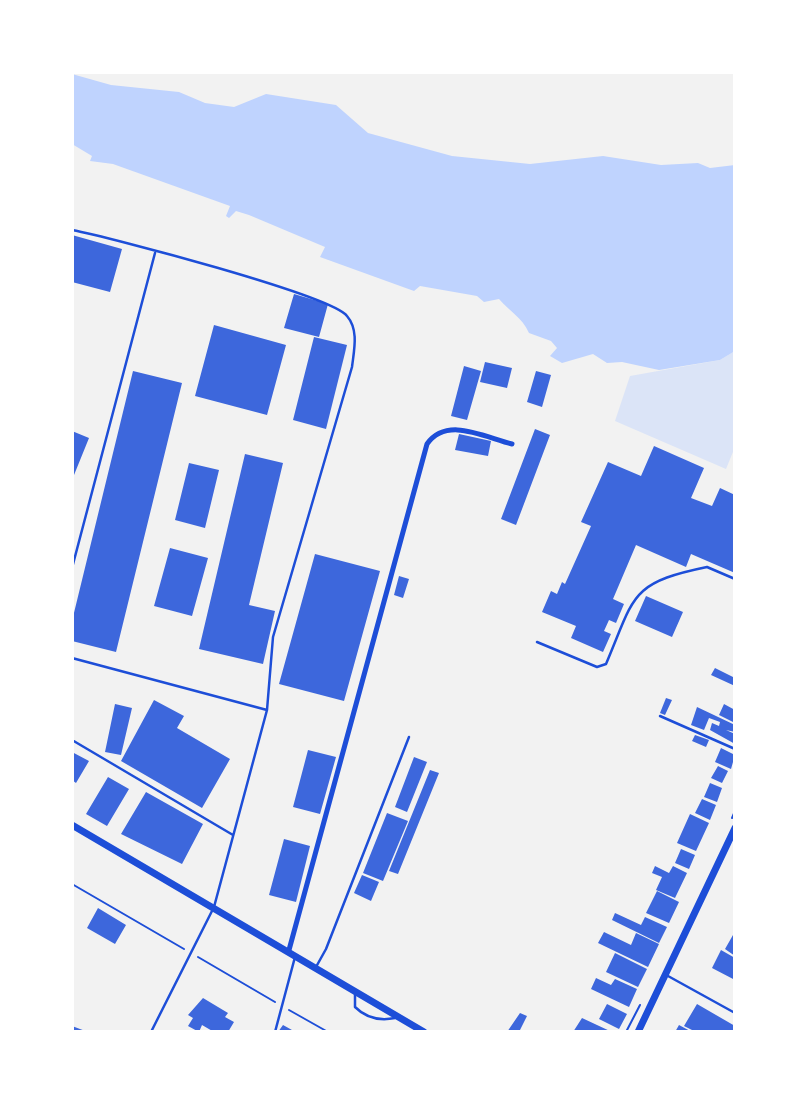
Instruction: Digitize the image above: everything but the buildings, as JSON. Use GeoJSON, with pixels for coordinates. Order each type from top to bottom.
{"type":"FeatureCollection","features":[{"type":"Feature","properties":{"kind":"street"},"geometry":{"type":"LineString","coordinates":[[292,952],[427,444],[435,434],[449,428],[512,444]]}},
{"type":"Feature","properties":{"kind":"street"},"geometry":{"type":"LineString","coordinates":[[638,1032],[735,828]]}},
{"type":"Feature","properties":{"kind":"street"},"geometry":{"type":"LineString","coordinates":[[73,829],[292,952],[424,1032]]}},
{"type":"Feature","properties":{"kind":"lane"},"geometry":{"type":"LineString","coordinates":[[72,230],[336,306],[354,326],[356,341],[352,367],[273,637],[267,710],[214,907],[150,1032]]}},
{"type":"Feature","properties":{"kind":"lane"},"geometry":{"type":"LineString","coordinates":[[72,568],[156,252]]}},
{"type":"Feature","properties":{"kind":"lane"},"geometry":{"type":"LineString","coordinates":[[537,642],[597,667],[602,666],[606,664],[635,596],[646,586],[707,567],[735,579]]}},
{"type":"Feature","properties":{"kind":"lane"},"geometry":{"type":"LineString","coordinates":[[72,657],[267,710]]}},
{"type":"Feature","properties":{"kind":"lane"},"geometry":{"type":"LineString","coordinates":[[660,716],[735,749]]}},
{"type":"Feature","properties":{"kind":"lane"},"geometry":{"type":"LineString","coordinates":[[316,967],[326,949],[409,737]]}},
{"type":"Feature","properties":{"kind":"lane"},"geometry":{"type":"LineString","coordinates":[[72,740],[233,835]]}},
{"type":"Feature","properties":{"kind":"lane"},"geometry":{"type":"LineString","coordinates":[[275,1032],[284,1007],[292,952]]}},
{"type":"Feature","properties":{"kind":"lane"},"geometry":{"type":"LineString","coordinates":[[666,975],[735,1013]]}},
{"type":"Feature","properties":{"kind":"lane"},"geometry":{"type":"LineString","coordinates":[[355,991],[355,1007],[365,1014],[379,1019],[400,1017]]}},
{"type":"Feature","properties":{"kind":"path"},"geometry":{"type":"LineString","coordinates":[[72,884],[328,1032]]}},
{"type":"Feature","properties":{"kind":"shaded area"},"geometry":{"type":"Polygon","coordinates":[[[735,351],[735,447],[726,469],[615,421],[630,376],[720,360],[735,351]]]}},
{"type":"Feature","properties":{"kind":"water"},"geometry":{"type":"Polygon","coordinates":[[[72,74],[111,85],[179,92],[205,103],[234,107],[266,94],[336,105],[368,133],[452,156],[530,164],[603,156],[661,165],[698,163],[710,168],[735,165],[735,351],[720,360],[659,370],[622,362],[607,363],[593,354],[562,363],[550,356],[557,348],[551,341],[529,333],[499,299],[484,302],[477,296],[420,286],[414,291],[320,257],[325,247],[249,215],[236,211],[229,218],[226,216],[230,206],[113,164],[90,161],[92,156],[72,144],[72,74]]]}}]}
